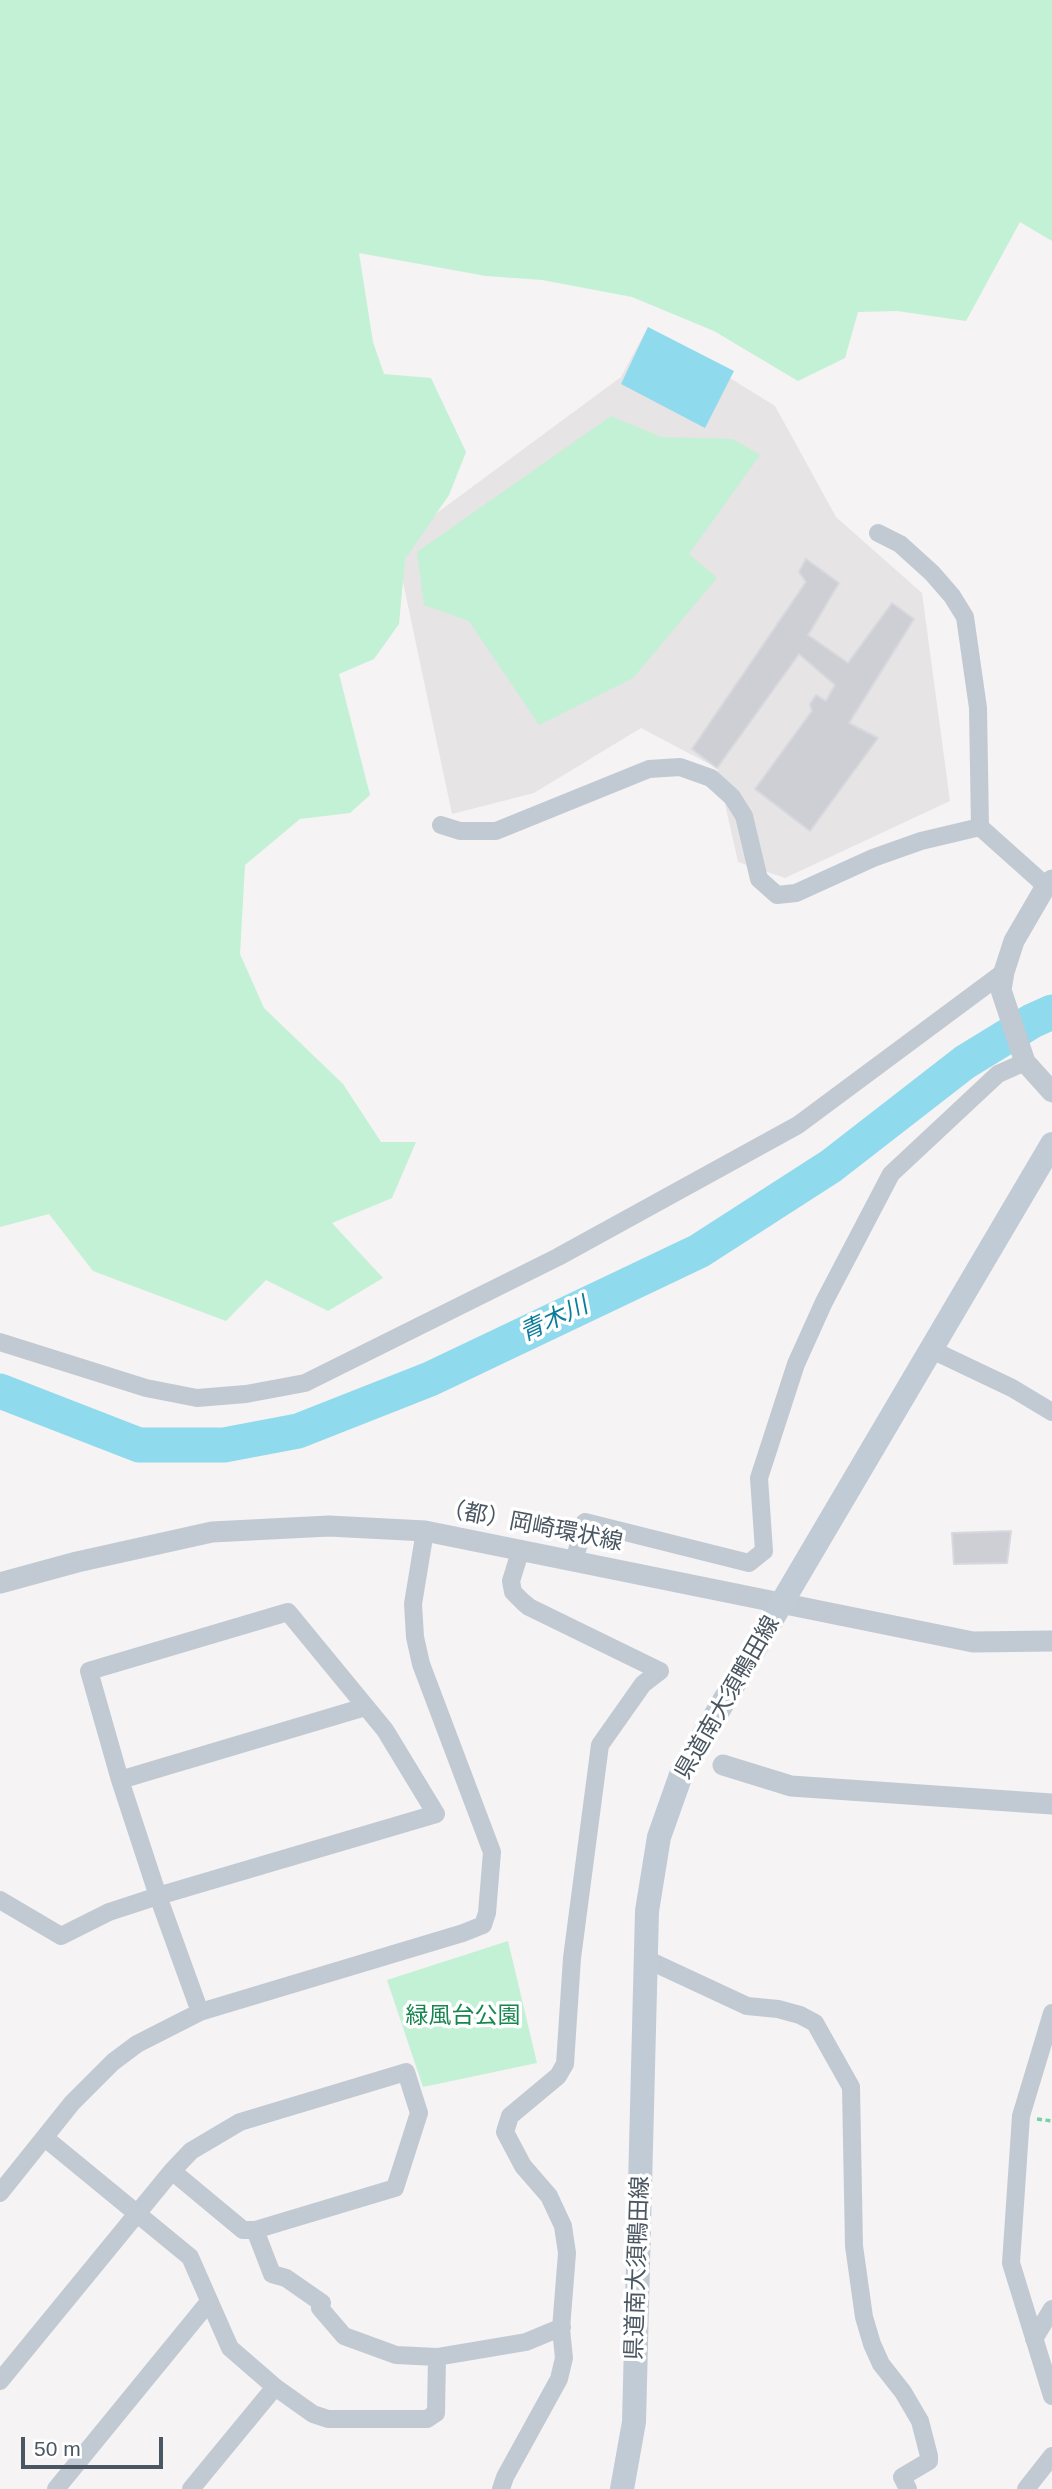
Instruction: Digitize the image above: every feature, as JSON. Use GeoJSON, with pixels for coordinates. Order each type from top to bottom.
{"type":"FeatureCollection","features":[{"type":"Feature","properties":{"kind":"main road","name":"県道南大須鴨田線"},"geometry":{"type":"LineString","coordinates":[[622,2489],[634,2422],[647,1911],[659,1837],[682,1772],[1052,1144]]}},
{"type":"Feature","properties":{"kind":"street"},"geometry":{"type":"LineString","coordinates":[[878,533],[900,544],[932,573],[952,596],[965,617],[978,708],[981,827],[1049,883],[1014,941],[1003,981],[1024,1056],[1052,1092]]}},
{"type":"Feature","properties":{"kind":"street"},"geometry":{"type":"LineString","coordinates":[[441,825],[460,831],[496,831],[649,769],[680,767],[711,778],[732,797],[744,816],[759,879],[777,895],[796,893],[873,858],[921,841],[981,827]]}},
{"type":"Feature","properties":{"kind":"street"},"geometry":{"type":"LineString","coordinates":[[0,1342],[146,1388],[197,1398],[246,1394],[305,1383],[558,1257],[798,1125],[1003,981]]}},
{"type":"Feature","properties":{"kind":"street"},"geometry":{"type":"LineString","coordinates":[[574,1561],[585,1522],[749,1563],[764,1550],[760,1478],[796,1364],[824,1302],[891,1174],[998,1074],[1024,1056]]}},
{"type":"Feature","properties":{"kind":"street"},"geometry":{"type":"LineString","coordinates":[[930,1349],[1012,1388],[1052,1412]]}},
{"type":"Feature","properties":{"kind":"street","name":"（都）岡崎環状線"},"geometry":{"type":"LineString","coordinates":[[0,1583],[77,1562],[212,1532],[329,1526],[425,1531],[973,1642],[1052,1641]]}},
{"type":"Feature","properties":{"kind":"street"},"geometry":{"type":"LineString","coordinates":[[0,2193],[72,2103],[113,2062],[137,2044],[200,2012],[483,1925],[487,1913],[492,1852],[421,1664],[415,1637],[413,1604],[425,1531]]}},
{"type":"Feature","properties":{"kind":"street"},"geometry":{"type":"LineString","coordinates":[[501,2489],[559,2379],[564,2358],[562,2327],[567,2253],[563,2225],[549,2196],[523,2166],[505,2132],[510,2116],[558,2076],[565,2063],[572,1958],[600,1745],[643,1684],[660,1671],[523,1602],[513,1592],[511,1581],[521,1549]]}},
{"type":"Feature","properties":{"kind":"street"},"geometry":{"type":"LineString","coordinates":[[0,1900],[61,1936],[108,1912],[158,1896],[436,1814],[385,1730],[288,1612],[89,1671],[120,1780],[158,1896],[200,2012]]}},
{"type":"Feature","properties":{"kind":"street"},"geometry":{"type":"LineString","coordinates":[[120,1780],[365,1707]]}},
{"type":"Feature","properties":{"kind":"street"},"geometry":{"type":"LineString","coordinates":[[723,1765],[791,1786],[1052,1804]]}},
{"type":"Feature","properties":{"kind":"street"},"geometry":{"type":"LineString","coordinates":[[646,1959],[747,2006],[778,2009],[800,2015],[815,2023],[851,2087],[854,2246],[864,2317],[881,2364],[903,2392],[920,2421],[929,2456],[929,2461],[902,2477],[908,2489]]}},
{"type":"Feature","properties":{"kind":"street"},"geometry":{"type":"LineString","coordinates":[[1052,2013],[1021,2116],[1011,2263],[1052,2396]]}},
{"type":"Feature","properties":{"kind":"street"},"geometry":{"type":"LineString","coordinates":[[0,2381],[137,2213],[172,2171],[191,2151],[240,2122],[407,2072],[419,2113],[395,2188],[255,2230],[243,2230],[172,2171]]}},
{"type":"Feature","properties":{"kind":"street"},"geometry":{"type":"LineString","coordinates":[[45,2138],[190,2258],[230,2348],[275,2387],[313,2414],[328,2418],[427,2419],[436,2413],[437,2357]]}},
{"type":"Feature","properties":{"kind":"street"},"geometry":{"type":"LineString","coordinates":[[255,2230],[272,2274],[286,2278],[322,2302],[320,2308],[344,2336],[396,2355],[437,2357],[526,2342],[562,2327]]}},
{"type":"Feature","properties":{"kind":"street"},"geometry":{"type":"LineString","coordinates":[[56,2489],[208,2303]]}},
{"type":"Feature","properties":{"kind":"street"},"geometry":{"type":"LineString","coordinates":[[1034,2339],[1052,2309]]}},
{"type":"Feature","properties":{"kind":"street"},"geometry":{"type":"LineString","coordinates":[[191,2489],[275,2387]]}},
{"type":"Feature","properties":{"kind":"street"},"geometry":{"type":"LineString","coordinates":[[1026,2489],[1052,2456]]}},
{"type":"Feature","properties":{"kind":"shaded area"},"geometry":{"type":"Polygon","coordinates":[[[648,327],[775,406],[836,517],[922,593],[950,801],[785,878],[738,862],[717,768],[641,728],[534,793],[452,814],[395,544],[621,377],[648,327]]]}},
{"type":"Feature","properties":{"kind":"green space"},"geometry":{"type":"Polygon","coordinates":[[[0,0],[1052,0],[1052,241],[1020,222],[966,321],[897,311],[858,312],[845,358],[798,381],[714,331],[632,297],[542,280],[486,276],[359,253],[373,342],[384,374],[431,378],[466,452],[449,495],[405,559],[399,624],[374,659],[339,674],[370,795],[350,813],[300,819],[245,865],[240,954],[264,1008],[343,1084],[381,1142],[416,1142],[392,1198],[332,1223],[383,1278],[328,1311],[266,1280],[226,1321],[93,1271],[49,1214],[0,1227],[0,0]]]}},
{"type":"Feature","properties":{"kind":"green space"},"geometry":{"type":"Polygon","coordinates":[[[611,416],[661,437],[733,439],[760,455],[689,554],[717,578],[633,678],[539,725],[469,621],[424,605],[417,552],[611,416]]]}},
{"type":"Feature","properties":{"kind":"green space","name":"緑風台公園"},"geometry":{"type":"Polygon","coordinates":[[[508,1941],[537,2063],[423,2087],[387,1980],[508,1941]]]}},
{"type":"Feature","properties":{"kind":"water"},"geometry":{"type":"Polygon","coordinates":[[[648,327],[734,371],[705,428],[621,384],[648,327]]]}},
{"type":"Feature","properties":{"kind":"building"},"geometry":{"type":"Polygon","coordinates":[[[806,559],[839,583],[808,635],[848,663],[892,603],[914,619],[849,723],[878,738],[810,831],[755,789],[812,711],[810,704],[816,695],[826,701],[835,685],[799,654],[717,768],[692,749],[806,582],[799,572],[806,559]]]}},
{"type":"Feature","properties":{"kind":"building"},"geometry":{"type":"Polygon","coordinates":[[[1011,1531],[1007,1563],[954,1564],[952,1533],[1011,1531]]]}},
{"type":"Feature","properties":{"kind":"waterway","name":"青木川"},"geometry":{"type":"LineString","coordinates":[[0,1391],[139,1445],[224,1445],[298,1431],[430,1379],[699,1251],[831,1166],[965,1062],[1032,1021],[1052,1012]]}}]}
